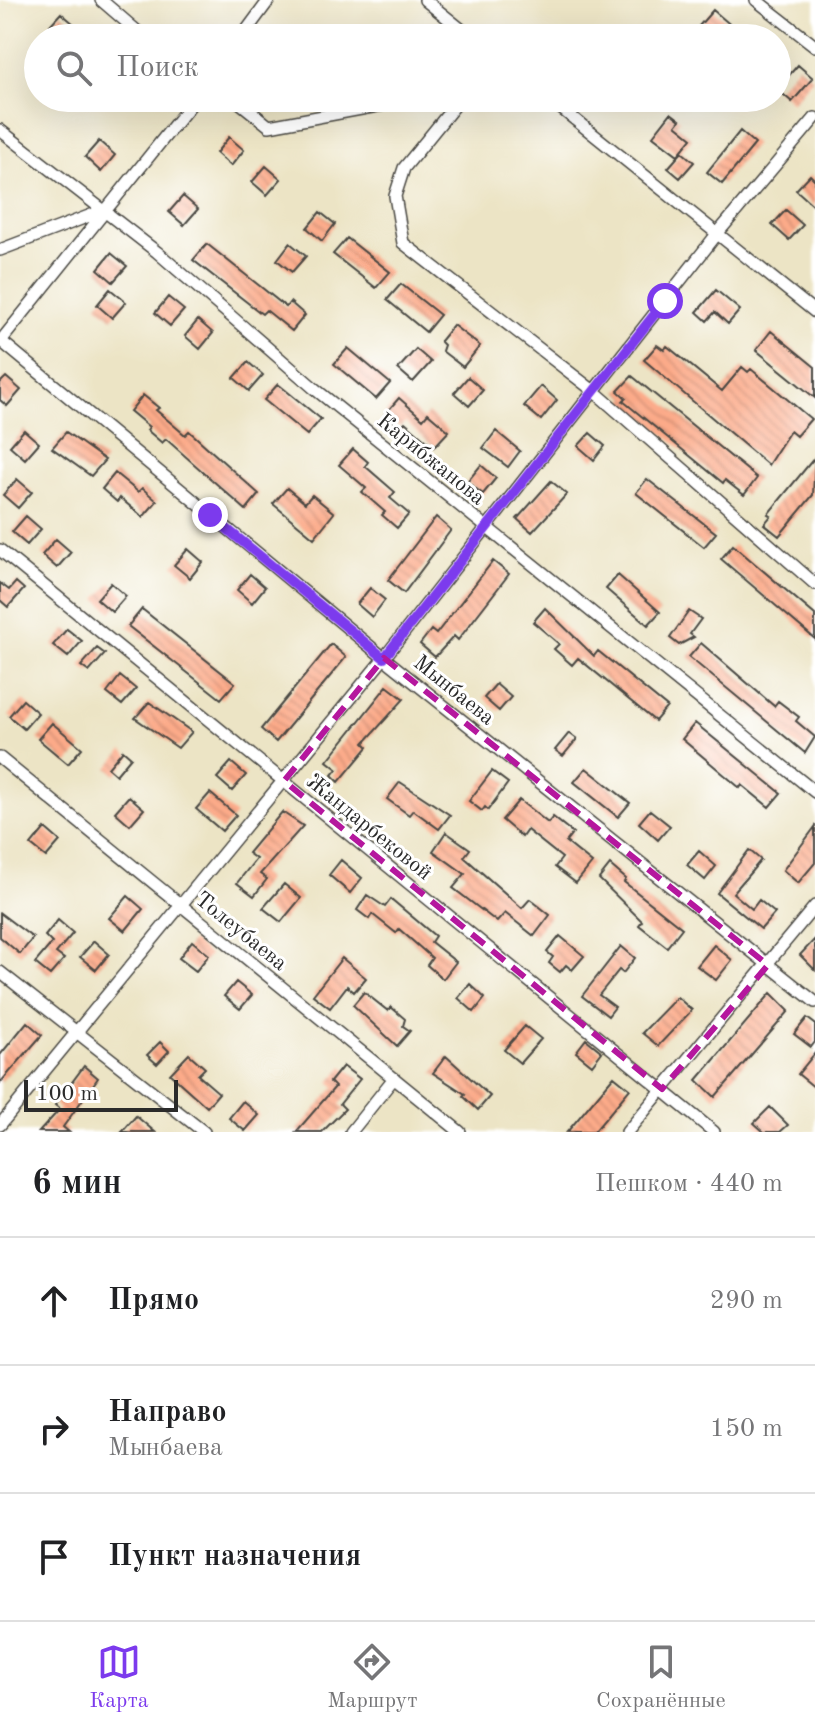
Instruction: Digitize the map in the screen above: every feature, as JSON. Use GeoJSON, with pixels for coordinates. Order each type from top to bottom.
{"type":"FeatureCollection","features":[{"type":"Feature","properties":{"kind":"street"},"geometry":{"type":"LineString","coordinates":[[101,0],[129,24]]}},
{"type":"Feature","properties":{"kind":"street"},"geometry":{"type":"LineString","coordinates":[[251,24],[269,0]]}},
{"type":"Feature","properties":{"kind":"street"},"geometry":{"type":"LineString","coordinates":[[425,0],[455,24]]}},
{"type":"Feature","properties":{"kind":"street"},"geometry":{"type":"LineString","coordinates":[[756,0],[787,24]]}},
{"type":"Feature","properties":{"kind":"street"},"geometry":{"type":"LineString","coordinates":[[791,27],[815,46]]}},
{"type":"Feature","properties":{"kind":"street"},"geometry":{"type":"LineString","coordinates":[[0,342],[184,112]]}},
{"type":"Feature","properties":{"kind":"street"},"geometry":{"type":"LineString","coordinates":[[252,112],[269,126],[345,112]]}},
{"type":"Feature","properties":{"kind":"street"},"geometry":{"type":"LineString","coordinates":[[450,112],[404,168],[395,196],[403,243],[595,392],[815,584]]}},
{"type":"Feature","properties":{"kind":"street"},"geometry":{"type":"LineString","coordinates":[[565,112],[815,312]]}},
{"type":"Feature","properties":{"kind":"street"},"geometry":{"type":"LineString","coordinates":[[0,1125],[384,658],[717,234],[815,118]]}},
{"type":"Feature","properties":{"kind":"street","name":"Карибжанова"},"geometry":{"type":"LineString","coordinates":[[0,130],[157,252],[315,389],[815,792]]}},
{"type":"Feature","properties":{"kind":"street"},"geometry":{"type":"LineString","coordinates":[[0,250],[102,211]]}},
{"type":"Feature","properties":{"kind":"street","name":"Мынбаева"},"geometry":{"type":"LineString","coordinates":[[0,342],[384,658],[815,1002]]}},
{"type":"Feature","properties":{"kind":"street","name":"Жандарбековой"},"geometry":{"type":"LineString","coordinates":[[0,550],[714,1132]]}},
{"type":"Feature","properties":{"kind":"street","name":"Толеубаева"},"geometry":{"type":"LineString","coordinates":[[0,758],[460,1132]]}},
{"type":"Feature","properties":{"kind":"street"},"geometry":{"type":"LineString","coordinates":[[627,1132],[815,906]]}},
{"type":"Feature","properties":{"kind":"street"},"geometry":{"type":"LineString","coordinates":[[0,972],[76,1035],[204,1132]]}},
{"type":"Feature","properties":{"kind":"street"},"geometry":{"type":"LineString","coordinates":[[351,1132],[394,1078]]}},
{"type":"Feature","properties":{"kind":"highlighted area"},"geometry":{"type":"Polygon","coordinates":[[[384,658],[768,965],[662,1089],[284,781],[384,658]]]}},
{"type":"Feature","properties":{"kind":"building"},"geometry":{"type":"Polygon","coordinates":[[[713,10],[729,24],[701,24],[713,10]]]}},
{"type":"Feature","properties":{"kind":"building"},"geometry":{"type":"Polygon","coordinates":[[[61,13],[74,24],[51,24],[61,13]]]}},
{"type":"Feature","properties":{"kind":"building"},"geometry":{"type":"Polygon","coordinates":[[[798,65],[813,78],[792,102],[791,101],[791,73],[798,65]]]}},
{"type":"Feature","properties":{"kind":"building"},"geometry":{"type":"Polygon","coordinates":[[[671,113],[680,120],[676,125],[692,138],[678,155],[653,136],[671,113]]]}},
{"type":"Feature","properties":{"kind":"building"},"geometry":{"type":"Polygon","coordinates":[[[740,131],[755,144],[722,184],[707,172],[740,131]]]}},
{"type":"Feature","properties":{"kind":"building"},"geometry":{"type":"Polygon","coordinates":[[[229,137],[244,150],[231,166],[216,153],[229,137]]]}},
{"type":"Feature","properties":{"kind":"building"},"geometry":{"type":"Polygon","coordinates":[[[99,141],[115,155],[101,172],[85,157],[99,141]]]}},
{"type":"Feature","properties":{"kind":"building"},"geometry":{"type":"Polygon","coordinates":[[[682,152],[694,162],[680,178],[668,168],[682,152]]]}},
{"type":"Feature","properties":{"kind":"building"},"geometry":{"type":"Polygon","coordinates":[[[266,166],[281,179],[267,195],[252,182],[266,166]]]}},
{"type":"Feature","properties":{"kind":"building"},"geometry":{"type":"Polygon","coordinates":[[[810,175],[815,180],[815,207],[796,190],[810,175]]]}},
{"type":"Feature","properties":{"kind":"building"},"geometry":{"type":"Polygon","coordinates":[[[183,196],[198,209],[184,225],[169,212],[183,196]]]}},
{"type":"Feature","properties":{"kind":"building"},"geometry":{"type":"Polygon","coordinates":[[[786,210],[803,225],[789,240],[772,225],[786,210]]]}},
{"type":"Feature","properties":{"kind":"building"},"geometry":{"type":"Polygon","coordinates":[[[320,212],[335,224],[322,241],[307,228],[320,212]]]}},
{"type":"Feature","properties":{"kind":"building"},"geometry":{"type":"Polygon","coordinates":[[[347,238],[390,272],[376,288],[333,254],[347,238]]]}},
{"type":"Feature","properties":{"kind":"building"},"geometry":{"type":"Polygon","coordinates":[[[290,243],[306,256],[292,272],[277,260],[290,243]]]}},
{"type":"Feature","properties":{"kind":"building"},"geometry":{"type":"Polygon","coordinates":[[[207,244],[286,307],[290,302],[305,315],[292,331],[266,310],[262,314],[193,260],[207,244]]]}},
{"type":"Feature","properties":{"kind":"building"},"geometry":{"type":"Polygon","coordinates":[[[111,253],[127,266],[113,282],[98,269],[111,253]]]}},
{"type":"Feature","properties":{"kind":"building"},"geometry":{"type":"Polygon","coordinates":[[[401,284],[440,315],[426,332],[387,300],[401,284]]]}},
{"type":"Feature","properties":{"kind":"building"},"geometry":{"type":"Polygon","coordinates":[[[110,289],[126,302],[112,318],[97,305],[110,289]]]}},
{"type":"Feature","properties":{"kind":"building"},"geometry":{"type":"Polygon","coordinates":[[[716,290],[740,310],[728,324],[715,312],[707,321],[697,312],[716,290]]]}},
{"type":"Feature","properties":{"kind":"building"},"geometry":{"type":"Polygon","coordinates":[[[168,297],[184,310],[170,326],[155,313],[168,297]]]}},
{"type":"Feature","properties":{"kind":"building"},"geometry":{"type":"Polygon","coordinates":[[[198,320],[213,333],[200,349],[185,336],[198,320]]]}},
{"type":"Feature","properties":{"kind":"building"},"geometry":{"type":"Polygon","coordinates":[[[453,325],[480,346],[463,367],[442,351],[444,345],[440,341],[453,325]]]}},
{"type":"Feature","properties":{"kind":"building"},"geometry":{"type":"Polygon","coordinates":[[[771,331],[815,367],[815,398],[756,350],[771,331]]]}},
{"type":"Feature","properties":{"kind":"building"},"geometry":{"type":"Polygon","coordinates":[[[657,345],[664,350],[667,346],[722,391],[742,367],[748,372],[751,369],[811,419],[796,436],[790,431],[768,465],[644,360],[657,345]]]}},
{"type":"Feature","properties":{"kind":"building"},"geometry":{"type":"Polygon","coordinates":[[[348,348],[390,383],[376,399],[334,364],[348,348]]]}},
{"type":"Feature","properties":{"kind":"building"},"geometry":{"type":"Polygon","coordinates":[[[416,349],[431,362],[413,382],[398,369],[416,349]]]}},
{"type":"Feature","properties":{"kind":"building"},"geometry":{"type":"Polygon","coordinates":[[[248,362],[263,375],[249,391],[234,378],[248,362]]]}},
{"type":"Feature","properties":{"kind":"building"},"geometry":{"type":"Polygon","coordinates":[[[632,376],[757,478],[744,495],[725,480],[723,483],[623,401],[626,398],[618,391],[632,376]]]}},
{"type":"Feature","properties":{"kind":"building"},"geometry":{"type":"Polygon","coordinates":[[[6,377],[21,390],[7,406],[0,400],[0,383],[6,377]]]}},
{"type":"Feature","properties":{"kind":"building"},"geometry":{"type":"Polygon","coordinates":[[[468,377],[483,390],[469,406],[454,393],[468,377]]]}},
{"type":"Feature","properties":{"kind":"building"},"geometry":{"type":"Polygon","coordinates":[[[278,384],[321,419],[307,435],[264,400],[278,384]]]}},
{"type":"Feature","properties":{"kind":"building"},"geometry":{"type":"Polygon","coordinates":[[[541,386],[557,400],[541,420],[524,406],[541,386]]]}},
{"type":"Feature","properties":{"kind":"building"},"geometry":{"type":"Polygon","coordinates":[[[143,395],[185,435],[189,431],[259,494],[246,510],[166,439],[162,443],[147,430],[149,427],[130,411],[143,395]]]}},
{"type":"Feature","properties":{"kind":"building"},"geometry":{"type":"Polygon","coordinates":[[[399,398],[423,419],[428,413],[449,431],[434,447],[405,422],[400,427],[385,414],[399,398]]]}},
{"type":"Feature","properties":{"kind":"building"},"geometry":{"type":"Polygon","coordinates":[[[24,430],[39,443],[25,459],[10,446],[24,430]]]}},
{"type":"Feature","properties":{"kind":"building"},"geometry":{"type":"Polygon","coordinates":[[[496,431],[520,451],[508,467],[483,448],[496,431]]]}},
{"type":"Feature","properties":{"kind":"building"},"geometry":{"type":"Polygon","coordinates":[[[66,432],[105,460],[91,476],[52,448],[66,432]]]}},
{"type":"Feature","properties":{"kind":"building"},"geometry":{"type":"Polygon","coordinates":[[[590,433],[605,446],[594,460],[578,446],[590,433]]]}},
{"type":"Feature","properties":{"kind":"building"},"geometry":{"type":"Polygon","coordinates":[[[353,449],[368,462],[365,466],[395,492],[390,498],[409,514],[397,528],[382,515],[385,512],[362,492],[366,488],[339,465],[353,449]]]}},
{"type":"Feature","properties":{"kind":"building"},"geometry":{"type":"Polygon","coordinates":[[[815,457],[813,495],[779,536],[764,524],[771,516],[768,514],[815,457]]]}},
{"type":"Feature","properties":{"kind":"building"},"geometry":{"type":"Polygon","coordinates":[[[481,465],[496,478],[483,494],[467,482],[481,465]]]}},
{"type":"Feature","properties":{"kind":"building"},"geometry":{"type":"Polygon","coordinates":[[[115,473],[138,492],[142,488],[157,501],[143,517],[120,498],[117,502],[102,489],[115,473]]]}},
{"type":"Feature","properties":{"kind":"building"},"geometry":{"type":"Polygon","coordinates":[[[17,479],[32,492],[18,508],[3,495],[17,479]]]}},
{"type":"Feature","properties":{"kind":"building"},"geometry":{"type":"Polygon","coordinates":[[[647,479],[716,533],[704,547],[636,493],[647,479]]]}},
{"type":"Feature","properties":{"kind":"building"},"geometry":{"type":"Polygon","coordinates":[[[551,481],[567,494],[532,532],[517,519],[551,481]]]}},
{"type":"Feature","properties":{"kind":"building"},"geometry":{"type":"Polygon","coordinates":[[[287,488],[305,503],[312,495],[334,513],[314,538],[273,504],[287,488]]]}},
{"type":"Feature","properties":{"kind":"building"},"geometry":{"type":"Polygon","coordinates":[[[26,516],[41,529],[27,545],[12,532],[26,516]]]}},
{"type":"Feature","properties":{"kind":"building"},"geometry":{"type":"Polygon","coordinates":[[[436,517],[451,530],[404,593],[388,580],[436,517]]]}},
{"type":"Feature","properties":{"kind":"building"},"geometry":{"type":"Polygon","coordinates":[[[56,539],[71,552],[57,568],[42,555],[56,539]]]}},
{"type":"Feature","properties":{"kind":"building"},"geometry":{"type":"Polygon","coordinates":[[[733,545],[815,615],[815,639],[721,559],[733,545]]]}},
{"type":"Feature","properties":{"kind":"building"},"geometry":{"type":"Polygon","coordinates":[[[188,549],[203,562],[190,578],[174,565],[188,549]]]}},
{"type":"Feature","properties":{"kind":"building"},"geometry":{"type":"Polygon","coordinates":[[[493,561],[509,574],[458,640],[454,636],[435,657],[420,644],[431,630],[436,634],[493,561]]]}},
{"type":"Feature","properties":{"kind":"building"},"geometry":{"type":"Polygon","coordinates":[[[250,574],[265,587],[252,603],[237,590],[250,574]]]}},
{"type":"Feature","properties":{"kind":"building"},"geometry":{"type":"Polygon","coordinates":[[[618,575],[660,612],[648,625],[606,589],[618,575]]]}},
{"type":"Feature","properties":{"kind":"building"},"geometry":{"type":"Polygon","coordinates":[[[16,582],[24,589],[8,607],[0,600],[0,583],[9,590],[16,582]]]}},
{"type":"Feature","properties":{"kind":"building"},"geometry":{"type":"Polygon","coordinates":[[[111,583],[126,596],[112,612],[97,599],[111,583]]]}},
{"type":"Feature","properties":{"kind":"building"},"geometry":{"type":"Polygon","coordinates":[[[370,588],[385,600],[372,617],[357,604],[370,588]]]}},
{"type":"Feature","properties":{"kind":"building"},"geometry":{"type":"Polygon","coordinates":[[[545,608],[594,656],[598,651],[667,707],[655,721],[578,658],[572,665],[554,649],[559,644],[533,622],[545,608]]]}},
{"type":"Feature","properties":{"kind":"building"},"geometry":{"type":"Polygon","coordinates":[[[142,609],[235,683],[221,699],[128,626],[142,609]]]}},
{"type":"Feature","properties":{"kind":"building"},"geometry":{"type":"Polygon","coordinates":[[[689,611],[701,619],[690,634],[694,637],[679,645],[670,638],[689,611]]]}},
{"type":"Feature","properties":{"kind":"building"},"geometry":{"type":"Polygon","coordinates":[[[67,629],[82,641],[68,657],[53,645],[67,629]]]}},
{"type":"Feature","properties":{"kind":"building"},"geometry":{"type":"Polygon","coordinates":[[[701,643],[774,706],[778,701],[799,717],[796,721],[815,737],[805,753],[689,657],[701,643]]]}},
{"type":"Feature","properties":{"kind":"building"},"geometry":{"type":"Polygon","coordinates":[[[331,644],[346,657],[276,742],[261,729],[331,644]]]}},
{"type":"Feature","properties":{"kind":"building"},"geometry":{"type":"Polygon","coordinates":[[[97,648],[105,654],[89,672],[81,666],[97,648]]]}},
{"type":"Feature","properties":{"kind":"building"},"geometry":{"type":"Polygon","coordinates":[[[120,676],[136,689],[122,705],[107,693],[120,676]]]}},
{"type":"Feature","properties":{"kind":"building"},"geometry":{"type":"Polygon","coordinates":[[[496,684],[511,697],[499,711],[484,698],[496,684]]]}},
{"type":"Feature","properties":{"kind":"building"},"geometry":{"type":"Polygon","coordinates":[[[387,686],[404,699],[364,743],[368,747],[339,782],[332,775],[337,769],[327,761],[387,686]]]}},
{"type":"Feature","properties":{"kind":"building"},"geometry":{"type":"Polygon","coordinates":[[[23,700],[38,713],[24,729],[9,716],[23,700]]]}},
{"type":"Feature","properties":{"kind":"building"},"geometry":{"type":"Polygon","coordinates":[[[149,702],[192,732],[178,748],[135,718],[149,702]]]}},
{"type":"Feature","properties":{"kind":"building"},"geometry":{"type":"Polygon","coordinates":[[[52,723],[82,748],[68,764],[38,739],[52,723]]]}},
{"type":"Feature","properties":{"kind":"building"},"geometry":{"type":"Polygon","coordinates":[[[695,723],[781,793],[769,807],[742,785],[740,788],[682,739],[695,723]]]}},
{"type":"Feature","properties":{"kind":"building"},"geometry":{"type":"Polygon","coordinates":[[[569,733],[577,739],[563,756],[555,750],[569,733]]]}},
{"type":"Feature","properties":{"kind":"building"},"geometry":{"type":"Polygon","coordinates":[[[123,750],[131,757],[116,775],[108,768],[123,750]]]}},
{"type":"Feature","properties":{"kind":"building"},"geometry":{"type":"Polygon","coordinates":[[[231,762],[246,775],[232,791],[217,778],[231,762]]]}},
{"type":"Feature","properties":{"kind":"building"},"geometry":{"type":"Polygon","coordinates":[[[586,768],[630,803],[618,817],[574,782],[586,768]]]}},
{"type":"Feature","properties":{"kind":"building"},"geometry":{"type":"Polygon","coordinates":[[[492,771],[508,783],[488,810],[485,807],[482,811],[469,801],[492,771]]]}},
{"type":"Feature","properties":{"kind":"building"},"geometry":{"type":"Polygon","coordinates":[[[400,782],[450,815],[439,829],[413,810],[409,815],[387,799],[400,782]]]}},
{"type":"Feature","properties":{"kind":"building"},"geometry":{"type":"Polygon","coordinates":[[[210,793],[236,815],[222,831],[196,809],[210,793]]]}},
{"type":"Feature","properties":{"kind":"building"},"geometry":{"type":"Polygon","coordinates":[[[129,796],[144,809],[130,825],[115,812],[129,796]]]}},
{"type":"Feature","properties":{"kind":"building"},"geometry":{"type":"Polygon","coordinates":[[[519,800],[548,823],[553,817],[573,833],[566,842],[592,863],[576,883],[555,867],[562,858],[527,830],[522,837],[502,820],[519,800]]]}},
{"type":"Feature","properties":{"kind":"building"},"geometry":{"type":"Polygon","coordinates":[[[650,810],[670,826],[658,840],[639,823],[650,810]]]}},
{"type":"Feature","properties":{"kind":"building"},"geometry":{"type":"Polygon","coordinates":[[[282,812],[303,826],[260,874],[267,879],[254,896],[237,883],[256,859],[248,853],[282,812]]]}},
{"type":"Feature","properties":{"kind":"building"},"geometry":{"type":"Polygon","coordinates":[[[815,827],[815,863],[798,883],[783,870],[815,827]]]}},
{"type":"Feature","properties":{"kind":"building"},"geometry":{"type":"Polygon","coordinates":[[[45,828],[60,841],[46,857],[31,845],[45,828]]]}},
{"type":"Feature","properties":{"kind":"building"},"geometry":{"type":"Polygon","coordinates":[[[446,832],[470,849],[464,857],[522,908],[530,899],[550,915],[534,936],[505,913],[497,922],[453,888],[465,874],[433,851],[446,832]]]}},
{"type":"Feature","properties":{"kind":"building"},"geometry":{"type":"Polygon","coordinates":[[[749,850],[761,860],[733,893],[752,909],[759,900],[775,913],[761,929],[717,893],[749,850]]]}},
{"type":"Feature","properties":{"kind":"building"},"geometry":{"type":"Polygon","coordinates":[[[699,851],[716,866],[705,880],[687,865],[699,851]]]}},
{"type":"Feature","properties":{"kind":"building"},"geometry":{"type":"Polygon","coordinates":[[[341,860],[362,878],[350,893],[329,875],[341,860]]]}},
{"type":"Feature","properties":{"kind":"building"},"geometry":{"type":"Polygon","coordinates":[[[610,865],[626,879],[624,882],[682,928],[667,947],[639,925],[642,921],[599,879],[610,865]]]}},
{"type":"Feature","properties":{"kind":"building"},"geometry":{"type":"Polygon","coordinates":[[[284,884],[301,898],[281,922],[263,908],[284,884]]]}},
{"type":"Feature","properties":{"kind":"building"},"geometry":{"type":"Polygon","coordinates":[[[367,895],[385,907],[391,899],[435,936],[431,942],[456,962],[443,979],[427,965],[432,958],[399,929],[396,933],[372,914],[369,919],[357,910],[367,895]]]}},
{"type":"Feature","properties":{"kind":"building"},"geometry":{"type":"Polygon","coordinates":[[[128,896],[143,909],[125,931],[109,918],[128,896]]]}},
{"type":"Feature","properties":{"kind":"building"},"geometry":{"type":"Polygon","coordinates":[[[0,913],[33,938],[20,954],[0,937],[0,913]]]}},
{"type":"Feature","properties":{"kind":"building"},"geometry":{"type":"Polygon","coordinates":[[[58,920],[73,933],[56,953],[64,959],[50,975],[35,963],[52,943],[45,936],[58,920]]]}},
{"type":"Feature","properties":{"kind":"building"},"geometry":{"type":"Polygon","coordinates":[[[560,936],[584,956],[572,970],[566,965],[560,972],[549,963],[553,957],[547,952],[560,936]]]}},
{"type":"Feature","properties":{"kind":"building"},"geometry":{"type":"Polygon","coordinates":[[[815,939],[815,970],[800,955],[815,939]]]}},
{"type":"Feature","properties":{"kind":"building"},"geometry":{"type":"Polygon","coordinates":[[[94,941],[109,954],[96,970],[80,957],[94,941]]]}},
{"type":"Feature","properties":{"kind":"building"},"geometry":{"type":"Polygon","coordinates":[[[192,941],[209,955],[196,971],[179,958],[192,941]]]}},
{"type":"Feature","properties":{"kind":"building"},"geometry":{"type":"Polygon","coordinates":[[[714,945],[732,960],[716,980],[697,966],[714,945]]]}},
{"type":"Feature","properties":{"kind":"building"},"geometry":{"type":"Polygon","coordinates":[[[621,946],[635,958],[623,973],[619,970],[599,995],[615,1007],[608,1016],[582,996],[621,946]]]}},
{"type":"Feature","properties":{"kind":"building"},"geometry":{"type":"Polygon","coordinates":[[[342,958],[366,978],[354,992],[347,986],[330,1008],[313,995],[342,958]]]}},
{"type":"Feature","properties":{"kind":"building"},"geometry":{"type":"Polygon","coordinates":[[[236,982],[252,995],[240,1009],[224,996],[236,982]]]}},
{"type":"Feature","properties":{"kind":"building"},"geometry":{"type":"Polygon","coordinates":[[[470,984],[485,998],[474,1012],[458,998],[470,984]]]}},
{"type":"Feature","properties":{"kind":"building"},"geometry":{"type":"Polygon","coordinates":[[[364,992],[388,1011],[391,1007],[405,1019],[403,1026],[410,1031],[397,1046],[353,1005],[364,992]]]}},
{"type":"Feature","properties":{"kind":"building"},"geometry":{"type":"Polygon","coordinates":[[[771,993],[789,1011],[715,1097],[697,1080],[771,993]]]}},
{"type":"Feature","properties":{"kind":"building"},"geometry":{"type":"Polygon","coordinates":[[[677,997],[692,1010],[658,1046],[642,1033],[677,997]]]}},
{"type":"Feature","properties":{"kind":"building"},"geometry":{"type":"Polygon","coordinates":[[[807,1018],[815,1024],[815,1042],[811,1047],[794,1034],[807,1018]]]}},
{"type":"Feature","properties":{"kind":"building"},"geometry":{"type":"Polygon","coordinates":[[[27,1022],[42,1035],[0,1083],[0,1055],[27,1022]]]}},
{"type":"Feature","properties":{"kind":"building"},"geometry":{"type":"Polygon","coordinates":[[[525,1026],[541,1039],[520,1063],[504,1050],[525,1026]]]}},
{"type":"Feature","properties":{"kind":"building"},"geometry":{"type":"Polygon","coordinates":[[[586,1039],[602,1052],[592,1065],[576,1052],[586,1039]]]}},
{"type":"Feature","properties":{"kind":"building"},"geometry":{"type":"Polygon","coordinates":[[[160,1042],[169,1051],[157,1064],[147,1055],[160,1042]]]}},
{"type":"Feature","properties":{"kind":"building"},"geometry":{"type":"Polygon","coordinates":[[[815,1053],[815,1088],[798,1074],[815,1053]]]}},
{"type":"Feature","properties":{"kind":"building"},"geometry":{"type":"Polygon","coordinates":[[[189,1054],[205,1068],[198,1075],[219,1093],[207,1107],[170,1074],[189,1054]]]}},
{"type":"Feature","properties":{"kind":"building"},"geometry":{"type":"Polygon","coordinates":[[[446,1056],[490,1096],[478,1110],[463,1096],[465,1094],[433,1073],[446,1056]]]}},
{"type":"Feature","properties":{"kind":"building"},"geometry":{"type":"Polygon","coordinates":[[[84,1066],[98,1078],[63,1127],[69,1132],[39,1132],[60,1109],[55,1105],[84,1066]]]}},
{"type":"Feature","properties":{"kind":"building"},"geometry":{"type":"Polygon","coordinates":[[[343,1066],[360,1079],[340,1104],[345,1109],[322,1132],[296,1132],[335,1087],[330,1082],[343,1066]]]}},
{"type":"Feature","properties":{"kind":"building"},"geometry":{"type":"Polygon","coordinates":[[[614,1076],[630,1089],[594,1132],[567,1132],[614,1076]]]}},
{"type":"Feature","properties":{"kind":"building"},"geometry":{"type":"Polygon","coordinates":[[[243,1101],[259,1115],[245,1131],[229,1118],[243,1101]]]}},
{"type":"Feature","properties":{"kind":"building"},"geometry":{"type":"Polygon","coordinates":[[[770,1107],[788,1125],[780,1132],[764,1132],[754,1123],[770,1107]]]}},
{"type":"Feature","properties":{"kind":"building"},"geometry":{"type":"Polygon","coordinates":[[[136,1116],[155,1132],[122,1132],[136,1116]]]}},
{"type":"Feature","properties":{"kind":"route"},"geometry":{"type":"LineString","coordinates":[[210,515],[384,658],[665,301]]}}]}
